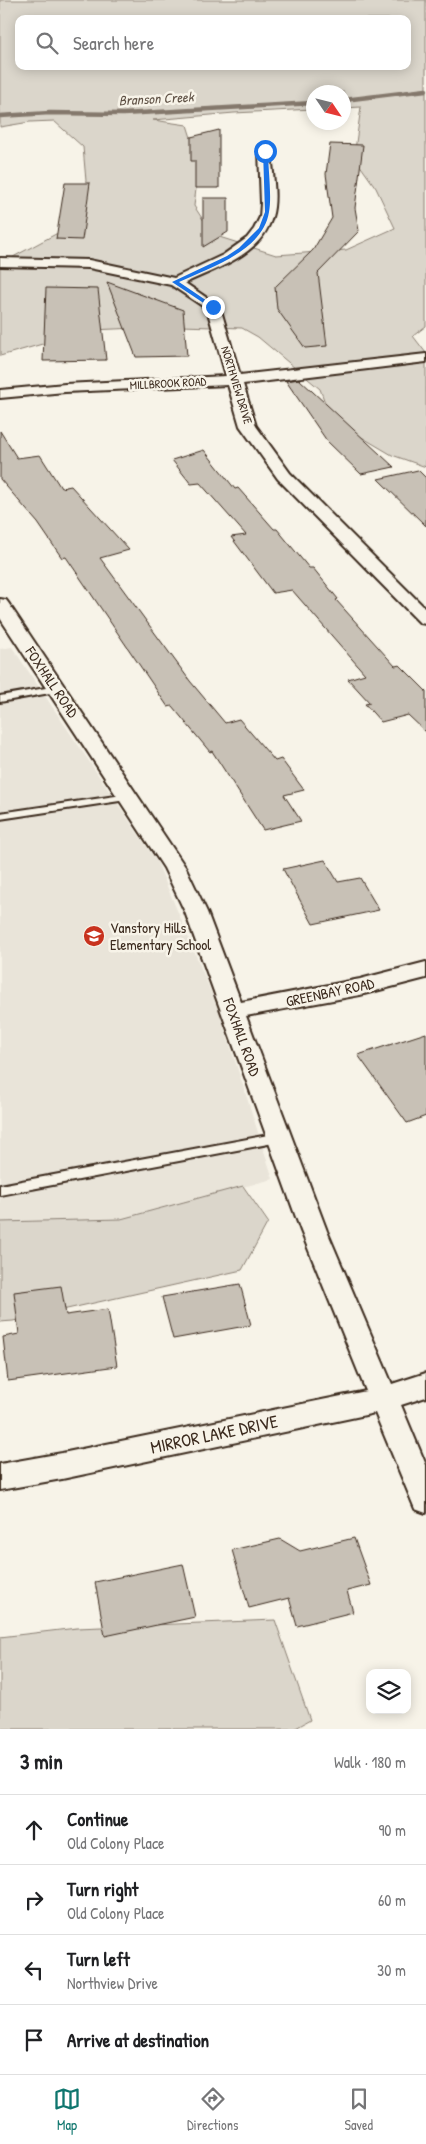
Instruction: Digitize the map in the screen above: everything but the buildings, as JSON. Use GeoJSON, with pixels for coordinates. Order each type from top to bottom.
{"type":"FeatureCollection","features":[{"type":"Feature","properties":{"kind":"street"},"geometry":{"type":"LineString","coordinates":[[175,282],[229,257],[241,249],[261,229],[267,212],[265,151]]}},
{"type":"Feature","properties":{"kind":"street","name":"NORTHVIEW DRIVE"},"geometry":{"type":"LineString","coordinates":[[0,262],[90,264],[175,282],[213,307],[248,426],[284,476],[426,619]]}},
{"type":"Feature","properties":{"kind":"street","name":"MILLBROOK ROAD"},"geometry":{"type":"LineString","coordinates":[[0,394],[121,385],[235,380],[426,358]]}},
{"type":"Feature","properties":{"kind":"street","name":"FOXHALL ROAD"},"geometry":{"type":"LineString","coordinates":[[0,604],[180,877],[196,912],[314,1231],[426,1500]]}},
{"type":"Feature","properties":{"kind":"street","name":"GREENBAY ROAD"},"geometry":{"type":"LineString","coordinates":[[232,1011],[360,987],[426,970]]}},
{"type":"Feature","properties":{"kind":"street","name":"MIRROR LAKE DRIVE"},"geometry":{"type":"LineString","coordinates":[[0,1477],[62,1466],[384,1399],[426,1386]]}},
{"type":"Feature","properties":{"kind":"lane"},"geometry":{"type":"LineString","coordinates":[[0,699],[57,689]]}},
{"type":"Feature","properties":{"kind":"lane"},"geometry":{"type":"LineString","coordinates":[[0,816],[129,797]]}},
{"type":"Feature","properties":{"kind":"lane"},"geometry":{"type":"LineString","coordinates":[[0,1190],[279,1138]]}},
{"type":"Feature","properties":{"kind":"shaded area"},"geometry":{"type":"Polygon","coordinates":[[[0,0],[426,0],[426,326],[413,336],[426,353],[426,467],[392,455],[331,419],[320,389],[258,337],[242,328],[182,326],[92,330],[0,356],[0,264],[67,228],[86,181],[83,147],[54,121],[30,122],[0,127],[0,0]],[[306,85],[306,109],[153,120],[187,125],[199,163],[194,206],[213,235],[276,255],[346,250],[395,228],[376,188],[354,157],[361,107],[351,108],[351,85],[306,85]]]}},
{"type":"Feature","properties":{"kind":"shaded area","name":"Vanstory Hills Elementary School"},"geometry":{"type":"Polygon","coordinates":[[[12,647],[157,862],[219,1011],[273,1179],[121,1219],[0,1222],[0,649],[12,647]]]}},
{"type":"Feature","properties":{"kind":"shaded area"},"geometry":{"type":"Polygon","coordinates":[[[243,1186],[268,1222],[242,1270],[13,1321],[0,1322],[0,1222],[121,1219],[243,1186]]]}},
{"type":"Feature","properties":{"kind":"shaded area"},"geometry":{"type":"Polygon","coordinates":[[[275,1620],[310,1720],[294,1729],[0,1729],[0,1637],[77,1628],[275,1620]]]}},
{"type":"Feature","properties":{"kind":"waterway","name":"Branson Creek"},"geometry":{"type":"LineString","coordinates":[[351,99],[426,90]]}},
{"type":"Feature","properties":{"kind":"waterway","name":"Branson Creek"},"geometry":{"type":"LineString","coordinates":[[0,116],[50,113],[123,114],[306,103]]}},
{"type":"Feature","properties":{"kind":"place","name":"Vanstory Hills Elementary School"},"geometry":{"type":"Point","coordinates":[94,936]}},
{"type":"Feature","properties":{"kind":"route"},"geometry":{"type":"LineString","coordinates":[[213,307],[175,282],[229,257],[255,237],[261,229],[267,212],[265,151]]}}]}
